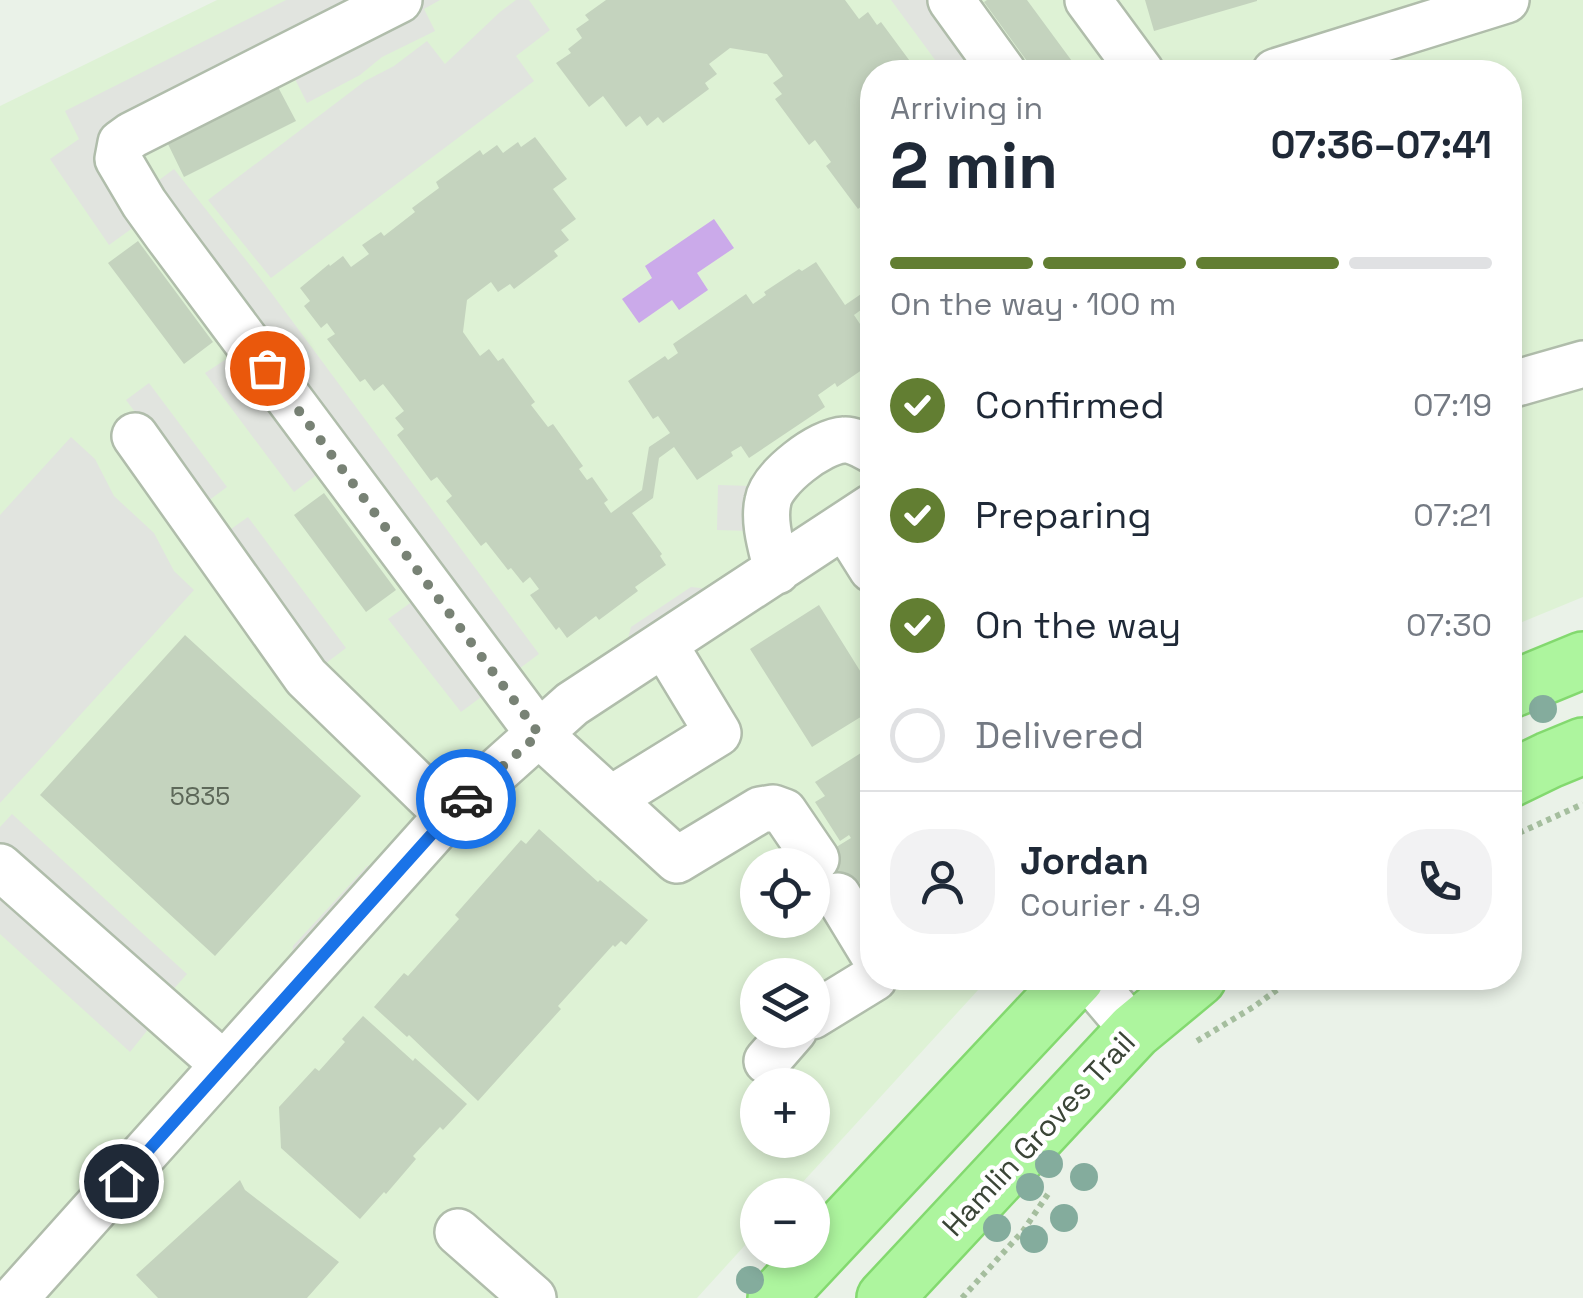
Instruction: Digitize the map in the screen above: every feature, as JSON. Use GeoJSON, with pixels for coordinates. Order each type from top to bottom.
{"type":"FeatureCollection","features":[{"type":"Feature","properties":{"kind":"main road"},"geometry":{"type":"LineString","coordinates":[[1522,675],[1583,660]]}},
{"type":"Feature","properties":{"kind":"main road"},"geometry":{"type":"LineString","coordinates":[[1522,774],[1583,746]]}},
{"type":"Feature","properties":{"kind":"main road"},"geometry":{"type":"LineString","coordinates":[[776,1298],[1065,990]]}},
{"type":"Feature","properties":{"kind":"main road","name":"Hamlin Groves Trail"},"geometry":{"type":"LineString","coordinates":[[885,1298],[1134,1031],[1184,990]]}},
{"type":"Feature","properties":{"kind":"street"},"geometry":{"type":"LineString","coordinates":[[399,0],[132,134],[121,144],[118,159],[155,219],[539,734],[677,860],[760,810],[773,808],[784,812],[860,932]]}},
{"type":"Feature","properties":{"kind":"street"},"geometry":{"type":"LineString","coordinates":[[951,0],[994,60]]}},
{"type":"Feature","properties":{"kind":"street"},"geometry":{"type":"LineString","coordinates":[[1088,0],[1132,60]]}},
{"type":"Feature","properties":{"kind":"street"},"geometry":{"type":"LineString","coordinates":[[1314,60],[1506,0]]}},
{"type":"Feature","properties":{"kind":"street"},"geometry":{"type":"LineString","coordinates":[[1522,382],[1583,364]]}},
{"type":"Feature","properties":{"kind":"street"},"geometry":{"type":"LineString","coordinates":[[136,436],[306,677],[448,816]]}},
{"type":"Feature","properties":{"kind":"street"},"geometry":{"type":"LineString","coordinates":[[776,570],[768,529],[768,498],[788,472],[821,446],[846,439],[860,445]]}},
{"type":"Feature","properties":{"kind":"street"},"geometry":{"type":"LineString","coordinates":[[15,1298],[448,816],[572,704],[859,516]]}},
{"type":"Feature","properties":{"kind":"street"},"geometry":{"type":"LineString","coordinates":[[611,800],[718,733],[664,644]]}},
{"type":"Feature","properties":{"kind":"street"},"geometry":{"type":"LineString","coordinates":[[0,867],[224,1066]]}},
{"type":"Feature","properties":{"kind":"street"},"geometry":{"type":"LineString","coordinates":[[830,1005],[860,987]]}},
{"type":"Feature","properties":{"kind":"street"},"geometry":{"type":"LineString","coordinates":[[1099,990],[1134,1031]]}},
{"type":"Feature","properties":{"kind":"street"},"geometry":{"type":"LineString","coordinates":[[458,1232],[533,1298]]}},
{"type":"Feature","properties":{"kind":"path"},"geometry":{"type":"LineString","coordinates":[[1522,832],[1583,804]]}},
{"type":"Feature","properties":{"kind":"path"},"geometry":{"type":"LineString","coordinates":[[1196,1042],[1276,990]]}},
{"type":"Feature","properties":{"kind":"path"},"geometry":{"type":"LineString","coordinates":[[962,1298],[1023,1231],[1056,1182]]}},
{"type":"Feature","properties":{"kind":"shaded area"},"geometry":{"type":"Polygon","coordinates":[[[217,0],[1583,0],[1583,597],[1522,622],[1522,60],[860,60],[860,990],[978,990],[830,1152],[830,1068],[740,1068],[740,1158],[825,1158],[807,1178],[740,1178],[740,1251],[697,1298],[0,1298],[0,106],[217,0]]]}},
{"type":"Feature","properties":{"kind":"shaded area"},"geometry":{"type":"Polygon","coordinates":[[[286,0],[440,0],[424,9],[435,31],[382,57],[360,75],[307,103],[292,73],[142,154],[141,163],[151,186],[174,169],[264,283],[539,654],[461,712],[388,619],[413,601],[319,473],[294,492],[205,373],[231,356],[134,227],[109,245],[50,159],[79,139],[65,111],[286,0]]]}},
{"type":"Feature","properties":{"kind":"shaded area"},"geometry":{"type":"Polygon","coordinates":[[[516,0],[529,0],[550,30],[516,56],[534,81],[271,278],[208,200],[365,81],[394,66],[427,41],[445,64],[516,0]]]}},
{"type":"Feature","properties":{"kind":"shaded area"},"geometry":{"type":"Polygon","coordinates":[[[891,0],[974,0],[1001,60],[935,60],[891,0]]]}},
{"type":"Feature","properties":{"kind":"shaded area"},"geometry":{"type":"Polygon","coordinates":[[[714,219],[734,248],[697,273],[708,290],[679,310],[672,300],[639,323],[622,299],[652,278],[645,266],[714,219]]]}},
{"type":"Feature","properties":{"kind":"shaded area"},"geometry":{"type":"Polygon","coordinates":[[[149,383],[227,487],[204,504],[126,400],[149,383]]]}},
{"type":"Feature","properties":{"kind":"shaded area"},"geometry":{"type":"Polygon","coordinates":[[[71,437],[95,459],[114,496],[154,533],[174,571],[194,590],[0,803],[0,515],[71,437]]]}},
{"type":"Feature","properties":{"kind":"shaded area"},"geometry":{"type":"Polygon","coordinates":[[[718,485],[752,486],[750,531],[717,530],[718,485]]]}},
{"type":"Feature","properties":{"kind":"shaded area"},"geometry":{"type":"Polygon","coordinates":[[[248,517],[346,648],[321,667],[224,534],[248,517]]]}},
{"type":"Feature","properties":{"kind":"shaded area"},"geometry":{"type":"Polygon","coordinates":[[[691,587],[710,589],[626,646],[631,627],[691,587]]]}},
{"type":"Feature","properties":{"kind":"shaded area"},"geometry":{"type":"Polygon","coordinates":[[[12,814],[187,974],[130,1052],[0,934],[0,827],[12,814]]]}},
{"type":"Feature","properties":{"kind":"shaded area"},"geometry":{"type":"Polygon","coordinates":[[[386,862],[291,966],[293,946],[367,866],[386,862]]]}},
{"type":"Feature","properties":{"kind":"building"},"geometry":{"type":"Polygon","coordinates":[[[606,0],[845,0],[859,19],[868,12],[877,25],[881,22],[909,60],[860,60],[860,207],[826,166],[831,162],[815,140],[809,145],[775,99],[782,94],[773,83],[783,76],[767,54],[730,48],[709,64],[717,74],[705,83],[709,89],[663,123],[658,117],[647,126],[640,116],[626,127],[603,96],[589,107],[556,63],[571,53],[568,49],[582,38],[576,29],[589,20],[585,15],[606,0]]]}},
{"type":"Feature","properties":{"kind":"building"},"geometry":{"type":"Polygon","coordinates":[[[1027,0],[1071,60],[1026,60],[984,2],[1027,0]]]}},
{"type":"Feature","properties":{"kind":"building"},"geometry":{"type":"Polygon","coordinates":[[[1145,0],[1257,0],[1257,1],[1154,31],[1145,0]]]}},
{"type":"Feature","properties":{"kind":"building"},"geometry":{"type":"Polygon","coordinates":[[[278,87],[296,121],[184,177],[167,142],[278,87]]]}},
{"type":"Feature","properties":{"kind":"building"},"geometry":{"type":"Polygon","coordinates":[[[535,137],[567,179],[553,189],[576,219],[561,230],[569,240],[554,251],[558,256],[514,289],[510,284],[498,292],[491,282],[467,300],[463,332],[480,356],[489,349],[498,361],[503,358],[535,402],[531,405],[548,427],[553,424],[583,466],[579,469],[587,480],[592,477],[608,500],[604,503],[611,513],[642,490],[649,447],[670,433],[658,416],[653,419],[628,381],[665,356],[668,360],[678,353],[673,344],[746,294],[753,304],[766,295],[764,292],[816,262],[845,305],[860,295],[860,311],[854,315],[860,324],[860,371],[818,395],[825,407],[749,458],[741,446],[731,452],[733,456],[697,480],[674,447],[659,458],[653,498],[632,513],[666,565],[599,620],[596,616],[567,638],[559,627],[556,630],[530,595],[539,589],[530,577],[523,583],[486,542],[481,546],[446,501],[452,496],[437,477],[431,481],[397,435],[404,429],[395,418],[404,411],[383,384],[374,391],[365,379],[360,382],[327,339],[335,334],[327,323],[321,328],[304,306],[310,301],[300,288],[343,256],[351,267],[369,254],[362,245],[381,232],[384,236],[415,212],[412,208],[439,188],[436,182],[480,150],[483,155],[497,145],[503,153],[518,142],[521,147],[535,137]]]}},
{"type":"Feature","properties":{"kind":"building"},"geometry":{"type":"Polygon","coordinates":[[[138,241],[213,342],[184,364],[108,263],[138,241]]]}},
{"type":"Feature","properties":{"kind":"building"},"geometry":{"type":"Polygon","coordinates":[[[324,493],[396,590],[366,612],[294,515],[324,493]]]}},
{"type":"Feature","properties":{"kind":"building"},"geometry":{"type":"Polygon","coordinates":[[[819,605],[860,671],[860,717],[812,747],[750,649],[819,605]]]}},
{"type":"Feature","properties":{"kind":"building"},"geometry":{"type":"Polygon","coordinates":[[[185,635],[361,796],[215,956],[40,795],[185,635]]]}},
{"type":"Feature","properties":{"kind":"building"},"geometry":{"type":"Polygon","coordinates":[[[860,754],[860,882],[830,901],[830,851],[851,838],[849,835],[840,841],[815,802],[825,796],[815,782],[860,754]]]}},
{"type":"Feature","properties":{"kind":"building"},"geometry":{"type":"Polygon","coordinates":[[[539,829],[648,920],[626,945],[621,941],[613,945],[478,1101],[374,1007],[459,919],[455,915],[521,840],[526,844],[539,829]]]}},
{"type":"Feature","properties":{"kind":"building"},"geometry":{"type":"Polygon","coordinates":[[[363,1016],[467,1104],[413,1156],[416,1159],[360,1219],[281,1148],[279,1107],[315,1068],[319,1071],[363,1016]]]}},
{"type":"Feature","properties":{"kind":"building"},"geometry":{"type":"Polygon","coordinates":[[[240,1180],[245,1190],[339,1262],[307,1298],[158,1298],[136,1275],[240,1180]]]}},
{"type":"Feature","properties":{"kind":"way so far"},"geometry":{"type":"LineString","coordinates":[[267,368],[539,734],[466,799]]}},
{"type":"Feature","properties":{"kind":"route"},"geometry":{"type":"LineString","coordinates":[[121,1181],[466,799]]}}]}
